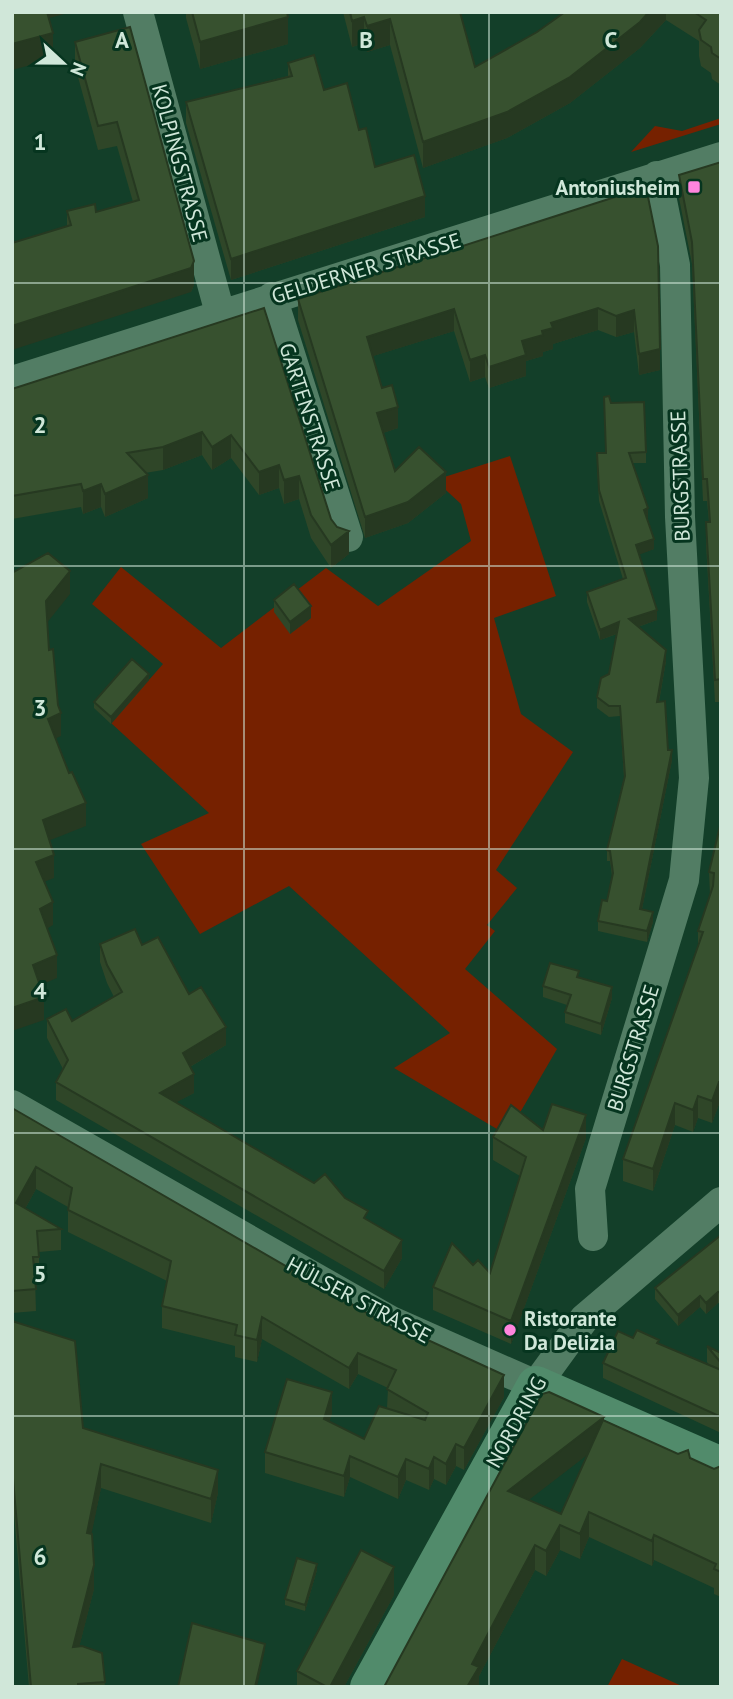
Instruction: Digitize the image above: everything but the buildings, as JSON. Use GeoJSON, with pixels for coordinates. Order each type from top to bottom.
{"type":"FeatureCollection","features":[{"type":"Feature","properties":{"kind":"main road","name":"HÜLSER STRASSE"},"geometry":{"type":"LineString","coordinates":[[536,1385],[721,1466]]}},
{"type":"Feature","properties":{"kind":"main road","name":"NORDRING"},"geometry":{"type":"LineString","coordinates":[[369,1687],[536,1385]]}},
{"type":"Feature","properties":{"kind":"street","name":"KOLPINGSTRASSE"},"geometry":{"type":"LineString","coordinates":[[138,12],[220,313]]}},
{"type":"Feature","properties":{"kind":"street","name":"GELDERNER STRASSE"},"geometry":{"type":"LineString","coordinates":[[12,381],[220,313],[721,158]]}},
{"type":"Feature","properties":{"kind":"street","name":"BURGSTRASSE"},"geometry":{"type":"LineString","coordinates":[[593,1236],[590,1189],[684,880],[707,781],[680,517],[675,265],[657,176]]}},
{"type":"Feature","properties":{"kind":"street","name":"GARTENSTRASSE"},"geometry":{"type":"LineString","coordinates":[[272,298],[348,537]]}},
{"type":"Feature","properties":{"kind":"street","name":"HÜLSER STRASSE"},"geometry":{"type":"LineString","coordinates":[[12,1105],[391,1321],[536,1385]]}},
{"type":"Feature","properties":{"kind":"street","name":"NORDRING"},"geometry":{"type":"LineString","coordinates":[[536,1385],[584,1319],[618,1286],[721,1202]]}},
{"type":"Feature","properties":{"kind":"shaded area"},"geometry":{"type":"Polygon","coordinates":[[[721,118],[721,124],[631,152],[655,126],[682,131],[721,118]]]}},
{"type":"Feature","properties":{"kind":"shaded area"},"geometry":{"type":"Polygon","coordinates":[[[510,456],[556,596],[494,618],[521,714],[573,752],[496,870],[517,888],[487,925],[495,931],[465,969],[557,1049],[507,1135],[394,1068],[450,1033],[289,886],[200,934],[141,844],[209,813],[111,723],[163,664],[92,604],[121,567],[221,648],[326,568],[378,606],[471,541],[461,504],[435,480],[510,456]]]}},
{"type":"Feature","properties":{"kind":"shaded area"},"geometry":{"type":"Polygon","coordinates":[[[622,1659],[684,1687],[607,1687],[622,1659]]]}},
{"type":"Feature","properties":{"kind":"place","name":"Antoniusheim"},"geometry":{"type":"Point","coordinates":[694,187]}},
{"type":"Feature","properties":{"kind":"place","name":"Ristorante Da Delizia"},"geometry":{"type":"Point","coordinates":[510,1330]}}]}
